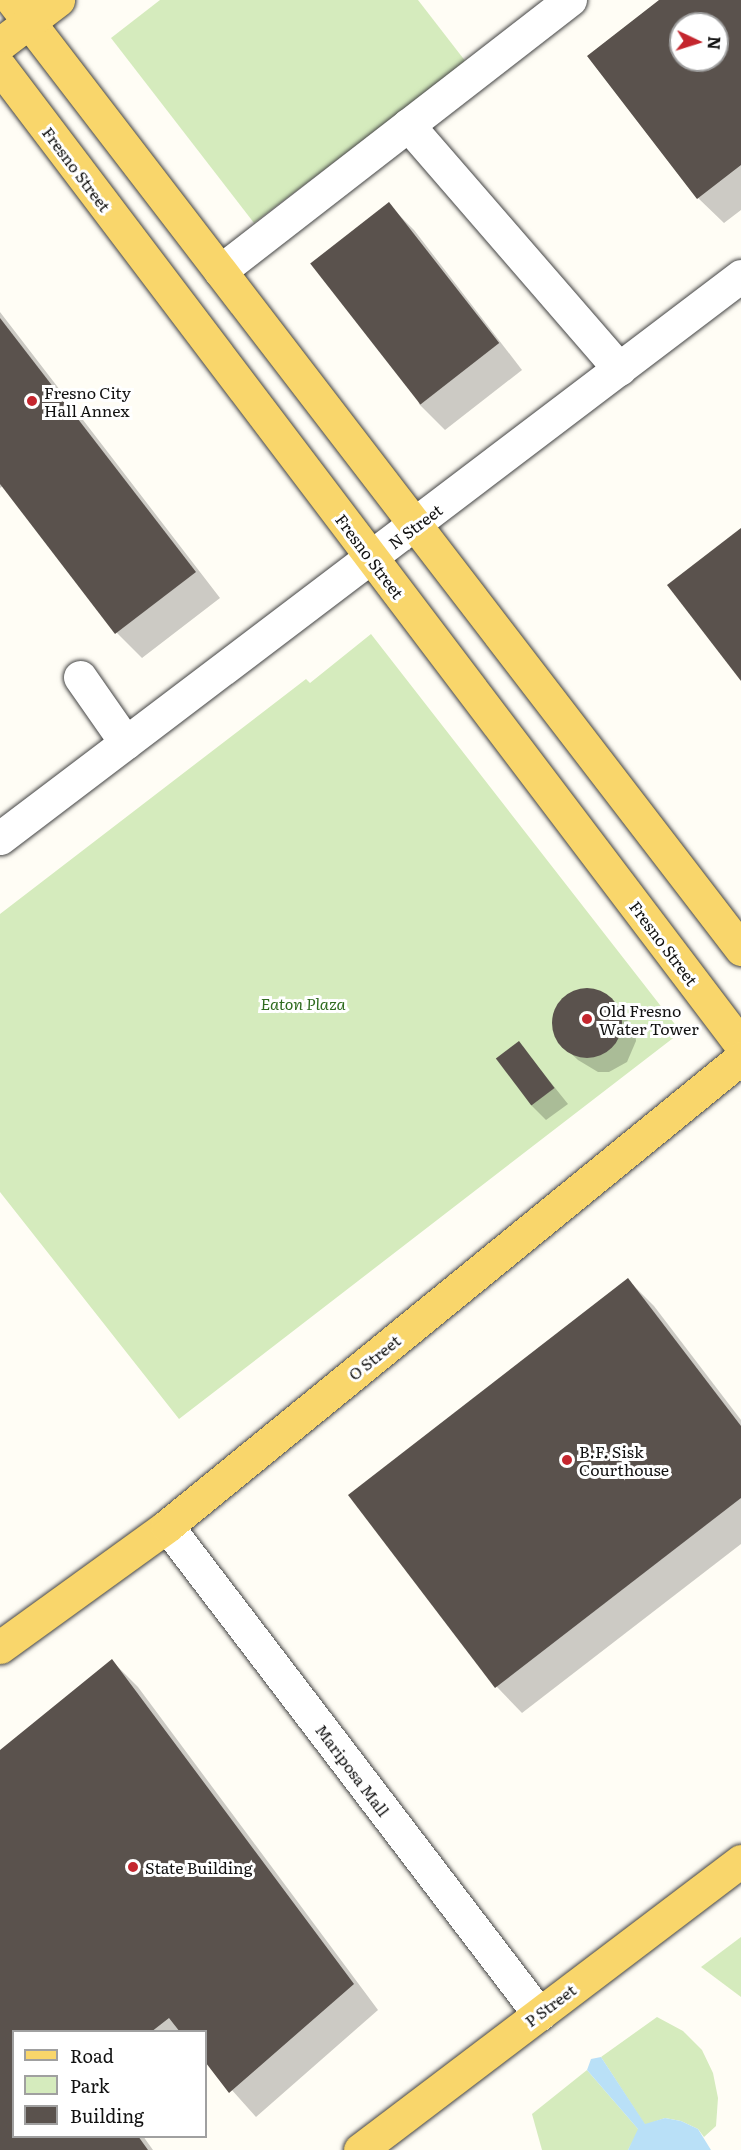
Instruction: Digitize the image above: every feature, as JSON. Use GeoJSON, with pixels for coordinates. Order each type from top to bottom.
{"type":"FeatureCollection","features":[{"type":"Feature","properties":{"kind":"main road"},"geometry":{"type":"LineString","coordinates":[[0,44],[20,11],[58,0]]}},
{"type":"Feature","properties":{"kind":"main road"},"geometry":{"type":"LineString","coordinates":[[20,11],[741,949]]}},
{"type":"Feature","properties":{"kind":"main road","name":"Fresno Street"},"geometry":{"type":"LineString","coordinates":[[0,67],[741,1045]]}},
{"type":"Feature","properties":{"kind":"main road","name":"O Street"},"geometry":{"type":"LineString","coordinates":[[0,1647],[167,1526],[741,1058]]}},
{"type":"Feature","properties":{"kind":"main road","name":"P Street"},"geometry":{"type":"LineString","coordinates":[[360,2150],[741,1861]]}},
{"type":"Feature","properties":{"kind":"street"},"geometry":{"type":"LineString","coordinates":[[219,271],[570,0]]}},
{"type":"Feature","properties":{"kind":"street"},"geometry":{"type":"LineString","coordinates":[[408,125],[619,369]]}},
{"type":"Feature","properties":{"kind":"street","name":"N Street"},"geometry":{"type":"LineString","coordinates":[[0,837],[416,526],[741,276]]}},
{"type":"Feature","properties":{"kind":"street"},"geometry":{"type":"LineString","coordinates":[[80,677],[126,743]]}},
{"type":"Feature","properties":{"kind":"street","name":"Mariposa Mall"},"geometry":{"type":"LineString","coordinates":[[167,1526],[539,2014]]}},
{"type":"Feature","properties":{"kind":"green space"},"geometry":{"type":"Polygon","coordinates":[[[160,0],[418,0],[466,62],[254,223],[111,38],[160,0]]]}},
{"type":"Feature","properties":{"kind":"green space","name":"Eaton Plaza"},"geometry":{"type":"Polygon","coordinates":[[[371,634],[681,1032],[179,1419],[0,1192],[0,914],[306,679],[310,683],[371,634]]]}},
{"type":"Feature","properties":{"kind":"green space"},"geometry":{"type":"Polygon","coordinates":[[[741,1937],[741,1997],[701,1967],[741,1937]]]}},
{"type":"Feature","properties":{"kind":"green space"},"geometry":{"type":"Polygon","coordinates":[[[657,2017],[683,2031],[702,2050],[713,2073],[718,2098],[716,2126],[704,2137],[698,2129],[681,2121],[665,2118],[645,2125],[601,2057],[657,2017]]]}},
{"type":"Feature","properties":{"kind":"green space"},"geometry":{"type":"Polygon","coordinates":[[[587,2070],[639,2130],[628,2150],[542,2150],[532,2114],[587,2070]]]}},
{"type":"Feature","properties":{"kind":"water"},"geometry":{"type":"Polygon","coordinates":[[[601,2057],[645,2124],[665,2118],[681,2121],[698,2129],[711,2150],[628,2150],[638,2129],[587,2070],[591,2059],[601,2057]]]}},
{"type":"Feature","properties":{"kind":"building"},"geometry":{"type":"Polygon","coordinates":[[[659,0],[741,0],[741,165],[697,199],[587,56],[659,0]]]}},
{"type":"Feature","properties":{"kind":"building"},"geometry":{"type":"Polygon","coordinates":[[[389,202],[499,343],[420,405],[310,264],[389,202]]]}},
{"type":"Feature","properties":{"kind":"building","name":"Fresno City Hall Annex"},"geometry":{"type":"Polygon","coordinates":[[[0,318],[196,572],[115,634],[0,484],[0,318]]]}},
{"type":"Feature","properties":{"kind":"building"},"geometry":{"type":"Polygon","coordinates":[[[741,528],[741,681],[667,585],[741,528]]]}},
{"type":"Feature","properties":{"kind":"building","name":"Old Fresno Water Tower"},"geometry":{"type":"Polygon","coordinates":[[[587,988],[606,994],[616,1004],[622,1023],[616,1042],[606,1052],[587,1058],[568,1052],[558,1042],[552,1023],[558,1004],[568,994],[587,988]]]}},
{"type":"Feature","properties":{"kind":"building"},"geometry":{"type":"Polygon","coordinates":[[[519,1041],[555,1088],[531,1106],[496,1058],[519,1041]]]}},
{"type":"Feature","properties":{"kind":"building","name":"B.F. Sisk Courthouse"},"geometry":{"type":"Polygon","coordinates":[[[628,1278],[741,1426],[741,1498],[495,1688],[348,1495],[628,1278]]]}},
{"type":"Feature","properties":{"kind":"building","name":"State Building"},"geometry":{"type":"Polygon","coordinates":[[[112,1659],[354,1984],[229,2093],[207,2064],[207,2030],[178,2030],[169,2018],[154,2030],[12,2030],[12,2138],[139,2138],[148,2150],[0,2150],[0,1750],[112,1659]]]}},
{"type":"Feature","properties":{"kind":"place","name":"Fresno City Hall Annex"},"geometry":{"type":"Point","coordinates":[32,401]}},
{"type":"Feature","properties":{"kind":"place","name":"Old Fresno Water Tower"},"geometry":{"type":"Point","coordinates":[587,1019]}},
{"type":"Feature","properties":{"kind":"place","name":"B.F. Sisk Courthouse"},"geometry":{"type":"Point","coordinates":[567,1460]}},
{"type":"Feature","properties":{"kind":"place","name":"State Building"},"geometry":{"type":"Point","coordinates":[133,1867]}}]}
